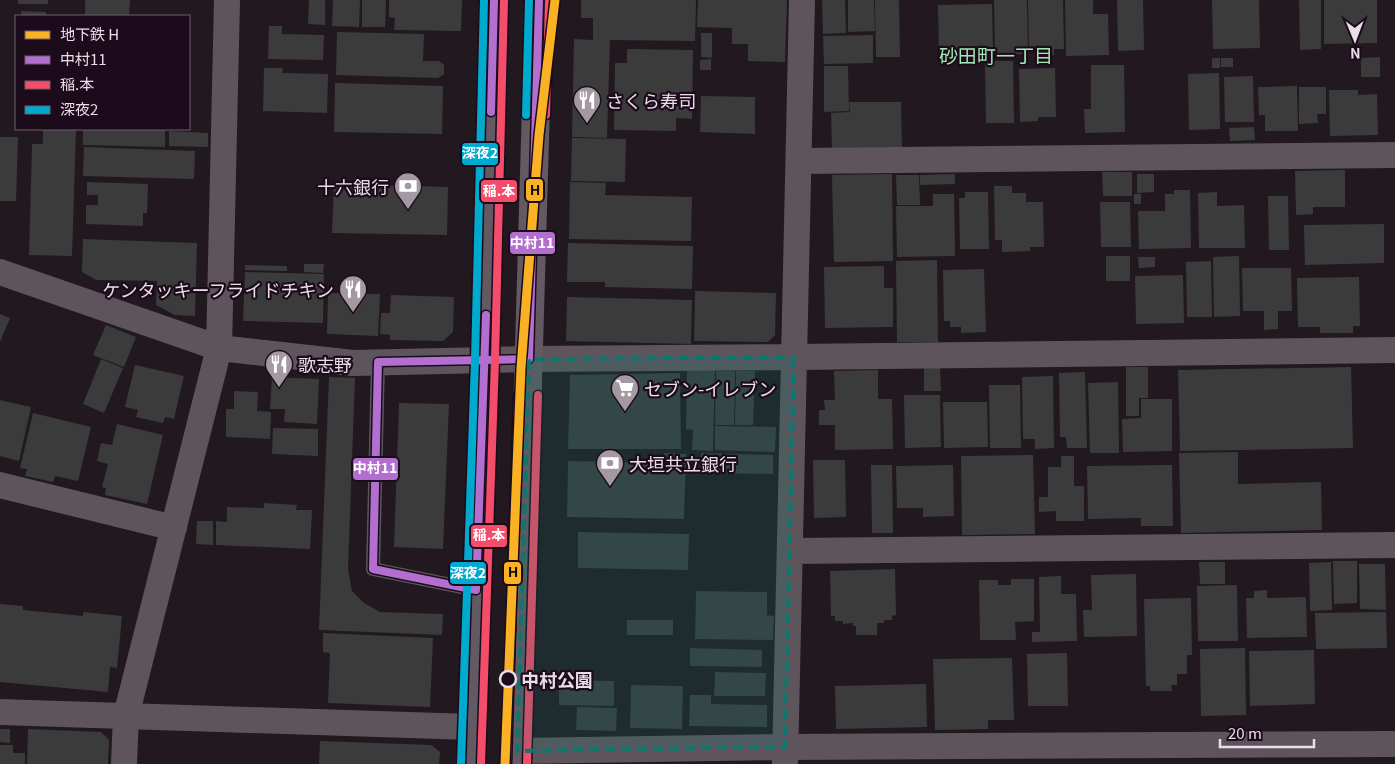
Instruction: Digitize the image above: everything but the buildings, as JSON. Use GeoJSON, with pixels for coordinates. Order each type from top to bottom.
{"type":"FeatureCollection","features":[{"type":"Feature","properties":{"kind":"street"},"geometry":{"type":"LineString","coordinates":[[124,764],[126,716],[219,348],[227,0]]}},
{"type":"Feature","properties":{"kind":"street"},"geometry":{"type":"LineString","coordinates":[[471,764],[485,360],[494,0]]}},
{"type":"Feature","properties":{"kind":"street"},"geometry":{"type":"LineString","coordinates":[[539,0],[517,758],[785,756],[1395,744]]}},
{"type":"Feature","properties":{"kind":"street"},"geometry":{"type":"LineString","coordinates":[[785,756],[802,0]]}},
{"type":"Feature","properties":{"kind":"street"},"geometry":{"type":"LineString","coordinates":[[799,161],[1395,155]]}},
{"type":"Feature","properties":{"kind":"street"},"geometry":{"type":"LineString","coordinates":[[0,272],[219,348],[353,363],[529,359],[794,358],[1395,350]]}},
{"type":"Feature","properties":{"kind":"street"},"geometry":{"type":"LineString","coordinates":[[0,485],[174,528]]}},
{"type":"Feature","properties":{"kind":"street"},"geometry":{"type":"LineString","coordinates":[[790,551],[1395,545]]}},
{"type":"Feature","properties":{"kind":"street"},"geometry":{"type":"LineString","coordinates":[[0,712],[471,727]]}},
{"type":"Feature","properties":{"kind":"lane"},"geometry":{"type":"LineString","coordinates":[[378,362],[373,569],[476,590]]}},
{"type":"Feature","properties":{"kind":"highlighted area"},"geometry":{"type":"Polygon","coordinates":[[[794,357],[785,747],[517,751],[529,359],[794,357]]]}},
{"type":"Feature","properties":{"kind":"metro line","name":"H"},"geometry":{"type":"LineString","coordinates":[[505,764],[521,368],[539,135],[555,0]]}},
{"type":"Feature","properties":{"kind":"transit line","name":"深夜2"},"geometry":{"type":"LineString","coordinates":[[461,764],[475,360],[484,0]]}},
{"type":"Feature","properties":{"kind":"transit line","name":"中村11"},"geometry":{"type":"LineString","coordinates":[[491,112],[494,0]]}},
{"type":"Feature","properties":{"kind":"transit line","name":"稲.本"},"geometry":{"type":"LineString","coordinates":[[481,764],[495,360],[504,0]]}},
{"type":"Feature","properties":{"kind":"transit line","name":"深夜2"},"geometry":{"type":"LineString","coordinates":[[526,115],[529,0]]}},
{"type":"Feature","properties":{"kind":"transit line","name":"中村11"},"geometry":{"type":"LineString","coordinates":[[476,590],[373,569],[378,362],[529,359],[539,0]]}},
{"type":"Feature","properties":{"kind":"transit line","name":"稲.本"},"geometry":{"type":"LineString","coordinates":[[546,115],[549,0]]}},
{"type":"Feature","properties":{"kind":"transit line","name":"中村11"},"geometry":{"type":"LineString","coordinates":[[476,590],[486,315]]}},
{"type":"Feature","properties":{"kind":"transit line","name":"深夜2"},"geometry":{"type":"LineString","coordinates":[[507,764],[518,395]]}},
{"type":"Feature","properties":{"kind":"transit line","name":"稲.本"},"geometry":{"type":"LineString","coordinates":[[527,764],[538,395]]}},
{"type":"Feature","properties":{"kind":"place","name":"さくら寿司"},"geometry":{"type":"Point","coordinates":[587,124]}},
{"type":"Feature","properties":{"kind":"place","name":"十六銀行"},"geometry":{"type":"Point","coordinates":[408,210]}},
{"type":"Feature","properties":{"kind":"place","name":"ケンタッキーフライドチキン"},"geometry":{"type":"Point","coordinates":[353,313]}},
{"type":"Feature","properties":{"kind":"place","name":"歌志野"},"geometry":{"type":"Point","coordinates":[279,388]}},
{"type":"Feature","properties":{"kind":"place","name":"セブン-イレブン"},"geometry":{"type":"Point","coordinates":[625,412]}},
{"type":"Feature","properties":{"kind":"place","name":"大垣共立銀行"},"geometry":{"type":"Point","coordinates":[610,487]}},
{"type":"Feature","properties":{"kind":"place","name":"中村公園"},"geometry":{"type":"Point","coordinates":[508,679]}},
{"type":"Feature","properties":{"kind":"district","name":"砂田町一丁目"},"geometry":{"type":"Point","coordinates":[996,54]}}]}
